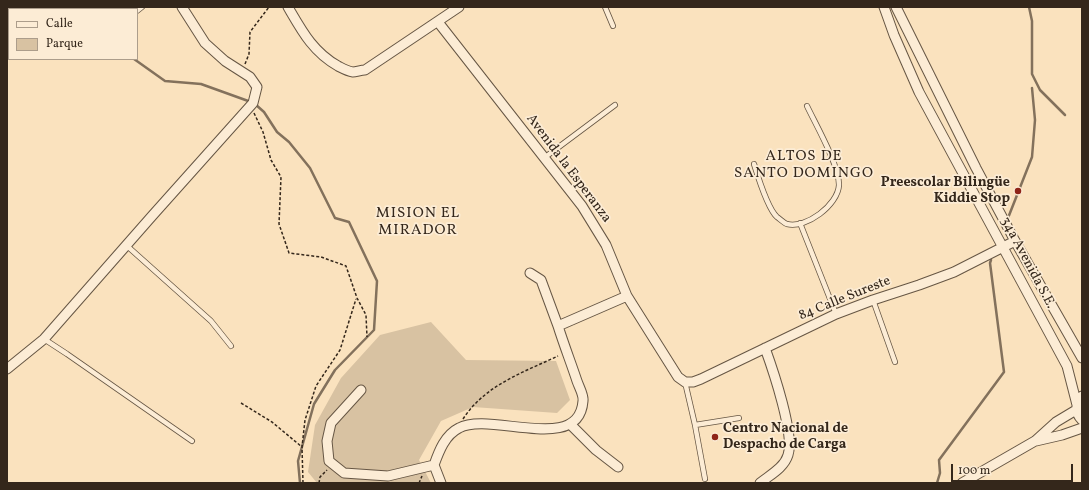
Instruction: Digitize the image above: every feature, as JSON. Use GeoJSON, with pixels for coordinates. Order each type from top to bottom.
{"type":"FeatureCollection","features":[{"type":"Feature","properties":{"kind":"street"},"geometry":{"type":"LineString","coordinates":[[7,369],[44,339],[253,103],[257,87],[250,77],[225,61],[205,42],[182,7]]}},
{"type":"Feature","properties":{"kind":"street"},"geometry":{"type":"LineString","coordinates":[[288,7],[302,32],[319,53],[343,69],[353,72],[365,70],[459,7]]}},
{"type":"Feature","properties":{"kind":"street","name":"34a Avenida S.E."},"geometry":{"type":"LineString","coordinates":[[884,7],[894,35],[919,92],[1067,366],[1078,415],[1082,420]]}},
{"type":"Feature","properties":{"kind":"street","name":"34a Avenida S.E."},"geometry":{"type":"LineString","coordinates":[[896,7],[976,168],[1015,241],[1082,358]]}},
{"type":"Feature","properties":{"kind":"street","name":"Avenida la Esperanza"},"geometry":{"type":"LineString","coordinates":[[438,22],[582,206],[606,245],[627,296],[678,376],[685,382]]}},
{"type":"Feature","properties":{"kind":"street"},"geometry":{"type":"LineString","coordinates":[[963,174],[976,168]]}},
{"type":"Feature","properties":{"kind":"street"},"geometry":{"type":"LineString","coordinates":[[997,237],[1010,230]]}},
{"type":"Feature","properties":{"kind":"street","name":"84 Calle Sureste"},"geometry":{"type":"LineString","coordinates":[[685,382],[693,382],[701,379],[836,314],[873,300],[920,286],[954,272],[1015,241]]}},
{"type":"Feature","properties":{"kind":"street"},"geometry":{"type":"LineString","coordinates":[[441,483],[434,465],[439,450],[448,437],[459,428],[474,423],[554,429],[571,425],[580,414],[584,400],[558,326],[541,280],[530,273]]}},
{"type":"Feature","properties":{"kind":"street"},"geometry":{"type":"LineString","coordinates":[[558,326],[627,296]]}},
{"type":"Feature","properties":{"kind":"street"},"geometry":{"type":"LineString","coordinates":[[760,483],[781,467],[788,456],[790,439],[785,415],[765,348]]}},
{"type":"Feature","properties":{"kind":"street"},"geometry":{"type":"LineString","coordinates":[[361,390],[331,424],[328,441],[329,461],[344,473],[388,476],[434,465]]}},
{"type":"Feature","properties":{"kind":"street"},"geometry":{"type":"LineString","coordinates":[[962,483],[1035,441],[1056,422],[1077,407],[1082,396]]}},
{"type":"Feature","properties":{"kind":"street"},"geometry":{"type":"LineString","coordinates":[[571,425],[596,450],[618,466]]}},
{"type":"Feature","properties":{"kind":"street"},"geometry":{"type":"LineString","coordinates":[[1035,441],[1062,435],[1082,428]]}},
{"type":"Feature","properties":{"kind":"lane"},"geometry":{"type":"LineString","coordinates":[[605,7],[613,26]]}},
{"type":"Feature","properties":{"kind":"lane"},"geometry":{"type":"LineString","coordinates":[[544,158],[615,105]]}},
{"type":"Feature","properties":{"kind":"lane"},"geometry":{"type":"LineString","coordinates":[[754,164],[768,202],[775,216],[788,224],[800,223],[811,219],[830,205],[835,199],[839,186],[836,166],[807,106]]}},
{"type":"Feature","properties":{"kind":"lane"},"geometry":{"type":"LineString","coordinates":[[800,223],[810,244],[836,314]]}},
{"type":"Feature","properties":{"kind":"lane"},"geometry":{"type":"LineString","coordinates":[[126,245],[211,321],[231,346]]}},
{"type":"Feature","properties":{"kind":"lane"},"geometry":{"type":"LineString","coordinates":[[873,300],[895,362]]}},
{"type":"Feature","properties":{"kind":"lane"},"geometry":{"type":"LineString","coordinates":[[44,339],[68,354],[192,441]]}},
{"type":"Feature","properties":{"kind":"lane"},"geometry":{"type":"LineString","coordinates":[[685,382],[705,479]]}},
{"type":"Feature","properties":{"kind":"lane"},"geometry":{"type":"LineString","coordinates":[[695,425],[739,418]]}},
{"type":"Feature","properties":{"kind":"path"},"geometry":{"type":"LineString","coordinates":[[242,71],[249,54],[250,32],[268,7]]}},
{"type":"Feature","properties":{"kind":"path"},"geometry":{"type":"LineString","coordinates":[[251,106],[263,132],[271,160],[281,177],[278,224],[289,253],[322,257],[346,266],[357,298],[366,315],[367,337]]}},
{"type":"Feature","properties":{"kind":"path"},"geometry":{"type":"LineString","coordinates":[[303,483],[302,447],[305,420],[316,386],[340,350],[357,298]]}},
{"type":"Feature","properties":{"kind":"path"},"geometry":{"type":"LineString","coordinates":[[459,428],[464,417],[487,392],[513,377],[560,355],[566,350]]}},
{"type":"Feature","properties":{"kind":"path"},"geometry":{"type":"LineString","coordinates":[[241,403],[272,422],[302,447]]}},
{"type":"Feature","properties":{"kind":"path"},"geometry":{"type":"LineString","coordinates":[[319,483],[320,477],[332,464]]}},
{"type":"Feature","properties":{"kind":"green space"},"geometry":{"type":"Polygon","coordinates":[[[431,322],[466,360],[556,361],[570,400],[557,413],[473,407],[441,421],[419,460],[431,483],[317,483],[308,472],[315,425],[341,378],[380,335],[431,322]]]}},
{"type":"Feature","properties":{"kind":"waterway"},"geometry":{"type":"LineString","coordinates":[[1029,7],[1032,21],[1032,74],[1040,90],[1065,115]]}},
{"type":"Feature","properties":{"kind":"waterway"},"geometry":{"type":"LineString","coordinates":[[135,60],[165,81],[201,84],[251,102]]}},
{"type":"Feature","properties":{"kind":"waterway"},"geometry":{"type":"LineString","coordinates":[[1008,218],[1032,157],[1035,120],[1032,88]]}},
{"type":"Feature","properties":{"kind":"waterway"},"geometry":{"type":"LineString","coordinates":[[255,104],[264,112],[277,132],[289,142],[310,168],[335,218],[349,222],[377,281],[374,330],[335,370],[314,404],[298,461],[300,483]]}},
{"type":"Feature","properties":{"kind":"waterway"},"geometry":{"type":"LineString","coordinates":[[937,483],[940,473],[939,460],[1004,372],[990,263],[991,260]]}},
{"type":"Feature","properties":{"kind":"place","name":"Preescolar Bilingüe Kiddie Stop"},"geometry":{"type":"Point","coordinates":[1018,191]}},
{"type":"Feature","properties":{"kind":"place","name":"Centro Nacional de Despacho de Carga"},"geometry":{"type":"Point","coordinates":[715,437]}},
{"type":"Feature","properties":{"kind":"district","name":"ALTOS DE SANTO DOMINGO"},"geometry":{"type":"Point","coordinates":[804,166]}},
{"type":"Feature","properties":{"kind":"district","name":"MISION EL MIRADOR"},"geometry":{"type":"Point","coordinates":[418,222]}}]}
